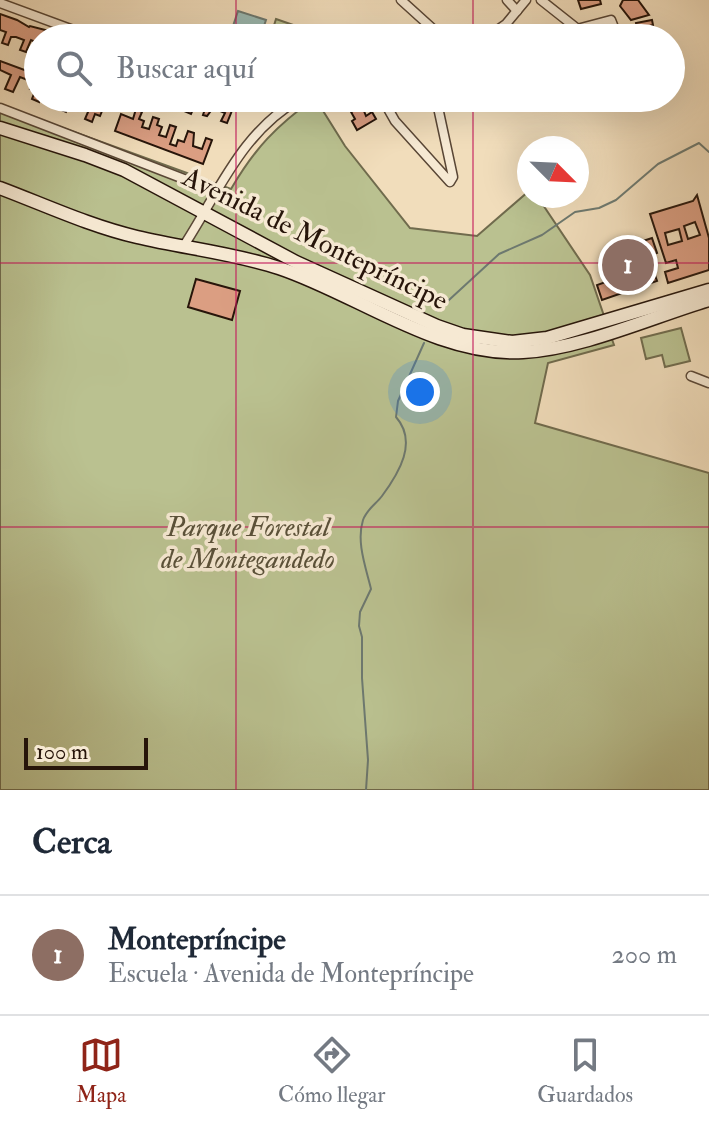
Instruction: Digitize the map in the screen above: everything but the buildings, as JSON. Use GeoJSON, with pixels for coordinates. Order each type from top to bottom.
{"type":"FeatureCollection","features":[{"type":"Feature","properties":{"kind":"street"},"geometry":{"type":"LineString","coordinates":[[401,0],[428,24]]}},
{"type":"Feature","properties":{"kind":"street"},"geometry":{"type":"LineString","coordinates":[[507,0],[517,11]]}},
{"type":"Feature","properties":{"kind":"street"},"geometry":{"type":"LineString","coordinates":[[506,24],[526,0]]}},
{"type":"Feature","properties":{"kind":"street"},"geometry":{"type":"LineString","coordinates":[[541,0],[571,24]]}},
{"type":"Feature","properties":{"kind":"street"},"geometry":{"type":"LineString","coordinates":[[0,3],[57,24]]}},
{"type":"Feature","properties":{"kind":"street"},"geometry":{"type":"LineString","coordinates":[[0,108],[215,191]]}},
{"type":"Feature","properties":{"kind":"street"},"geometry":{"type":"LineString","coordinates":[[183,247],[244,146],[279,112]]}},
{"type":"Feature","properties":{"kind":"street"},"geometry":{"type":"LineString","coordinates":[[390,112],[450,182],[453,177],[439,112]]}},
{"type":"Feature","properties":{"kind":"street","name":"Avenida de Montepríncipe"},"geometry":{"type":"LineString","coordinates":[[0,128],[106,162],[296,262],[437,326],[484,339],[512,342],[547,338],[709,290]]}},
{"type":"Feature","properties":{"kind":"street","name":"Avenida de Montepríncipe"},"geometry":{"type":"LineString","coordinates":[[0,188],[107,228],[282,269],[428,333],[488,350],[522,352],[572,344],[709,300]]}},
{"type":"Feature","properties":{"kind":"street"},"geometry":{"type":"LineString","coordinates":[[691,376],[709,383]]}},
{"type":"Feature","properties":{"kind":"green space","name":"Parque Forestal de Montegandedo"},"geometry":{"type":"Polygon","coordinates":[[[0,105],[231,189],[267,139],[297,112],[324,112],[345,146],[410,228],[477,236],[517,201],[517,208],[545,208],[590,275],[614,345],[548,363],[535,423],[709,473],[709,790],[0,790],[0,105]]]}},
{"type":"Feature","properties":{"kind":"green space"},"geometry":{"type":"Polygon","coordinates":[[[681,328],[690,361],[665,367],[662,355],[646,359],[641,338],[681,328]]]}},
{"type":"Feature","properties":{"kind":"water"},"geometry":{"type":"Polygon","coordinates":[[[238,11],[266,20],[265,24],[234,24],[238,11]]]}},
{"type":"Feature","properties":{"kind":"waterway"},"geometry":{"type":"LineString","coordinates":[[437,311],[499,254],[542,235],[575,212],[599,208],[616,200],[658,164],[699,143],[709,152]]}},
{"type":"Feature","properties":{"kind":"waterway"},"geometry":{"type":"LineString","coordinates":[[366,790],[368,760],[359,626],[360,612],[371,589],[362,555],[361,528],[365,516],[388,487],[404,457],[405,437],[396,417],[398,401],[424,343]]}},
{"type":"Feature","properties":{"kind":"place","name":"Montepríncipe"},"geometry":{"type":"Point","coordinates":[628,265]}}]}
